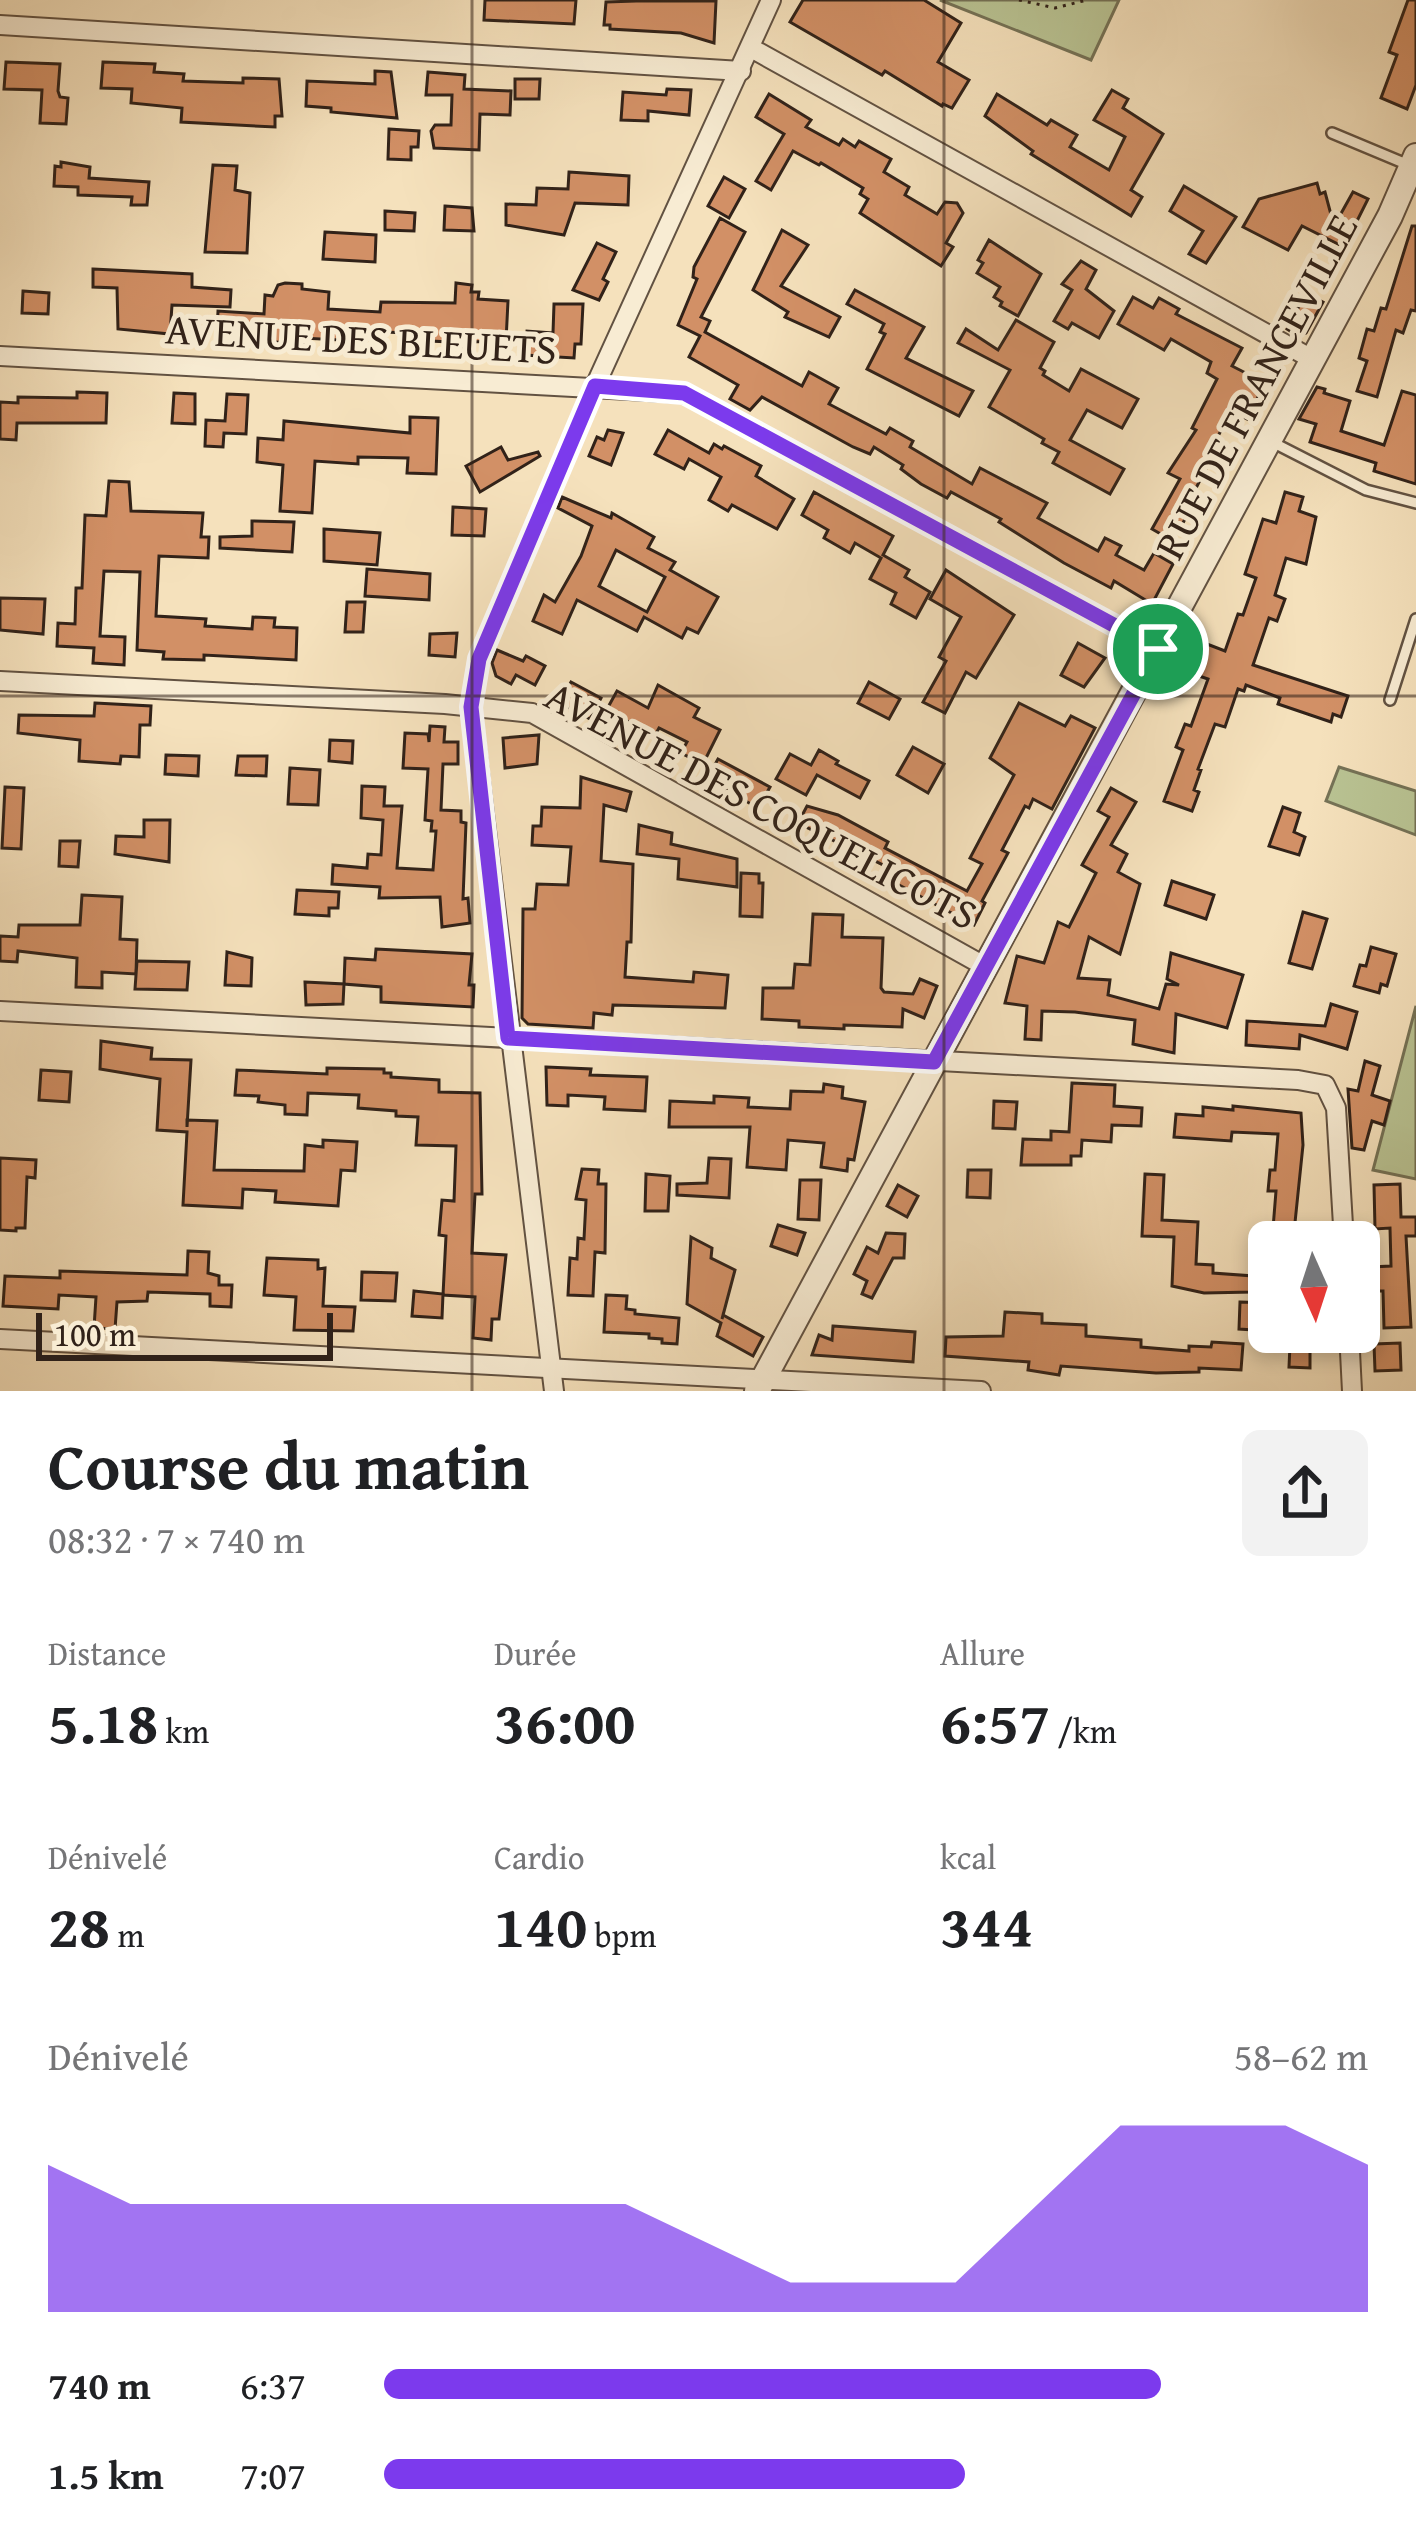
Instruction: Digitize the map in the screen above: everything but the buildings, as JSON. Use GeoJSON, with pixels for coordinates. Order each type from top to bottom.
{"type":"FeatureCollection","features":[{"type":"Feature","properties":{"kind":"street"},"geometry":{"type":"LineString","coordinates":[[554,1391],[471,707],[479,659],[595,386],[771,0]]}},
{"type":"Feature","properties":{"kind":"street"},"geometry":{"type":"LineString","coordinates":[[0,25],[741,71]]}},
{"type":"Feature","properties":{"kind":"street"},"geometry":{"type":"LineString","coordinates":[[751,48],[1312,359]]}},
{"type":"Feature","properties":{"kind":"street","name":"RUE DE FRANCEVILLE"},"geometry":{"type":"LineString","coordinates":[[760,1385],[1390,216],[1414,161]]}},
{"type":"Feature","properties":{"kind":"street","name":"AVENUE DES BLEUETS"},"geometry":{"type":"LineString","coordinates":[[0,356],[684,393],[1158,649]]}},
{"type":"Feature","properties":{"kind":"street","name":"AVENUE DES COQUELICOTS"},"geometry":{"type":"LineString","coordinates":[[0,681],[532,713],[986,967]]}},
{"type":"Feature","properties":{"kind":"street"},"geometry":{"type":"LineString","coordinates":[[0,1011],[1277,1078],[1325,1085],[1336,1108],[1343,1221]]}},
{"type":"Feature","properties":{"kind":"street"},"geometry":{"type":"LineString","coordinates":[[0,1339],[760,1385],[981,1391]]}},
{"type":"Feature","properties":{"kind":"street"},"geometry":{"type":"LineString","coordinates":[[1350,1353],[1352,1391]]}},
{"type":"Feature","properties":{"kind":"lane"},"geometry":{"type":"LineString","coordinates":[[1332,133],[1414,161]]}},
{"type":"Feature","properties":{"kind":"lane"},"geometry":{"type":"LineString","coordinates":[[1269,440],[1366,490],[1416,503]]}},
{"type":"Feature","properties":{"kind":"lane"},"geometry":{"type":"LineString","coordinates":[[1390,700],[1416,619]]}},
{"type":"Feature","properties":{"kind":"path"},"geometry":{"type":"LineString","coordinates":[[1019,0],[1054,8],[1087,0]]}},
{"type":"Feature","properties":{"kind":"green space"},"geometry":{"type":"Polygon","coordinates":[[[940,0],[1119,0],[1091,60],[940,0]]]}},
{"type":"Feature","properties":{"kind":"green space"},"geometry":{"type":"Polygon","coordinates":[[[1339,767],[1416,791],[1416,835],[1326,801],[1339,767]]]}},
{"type":"Feature","properties":{"kind":"green space"},"geometry":{"type":"Polygon","coordinates":[[[1416,1006],[1416,1179],[1373,1170],[1416,1006]]]}},
{"type":"Feature","properties":{"kind":"route"},"geometry":{"type":"LineString","coordinates":[[595,386],[684,393],[1158,649],[934,1062],[508,1038],[471,707],[479,659],[595,386]]}}]}
